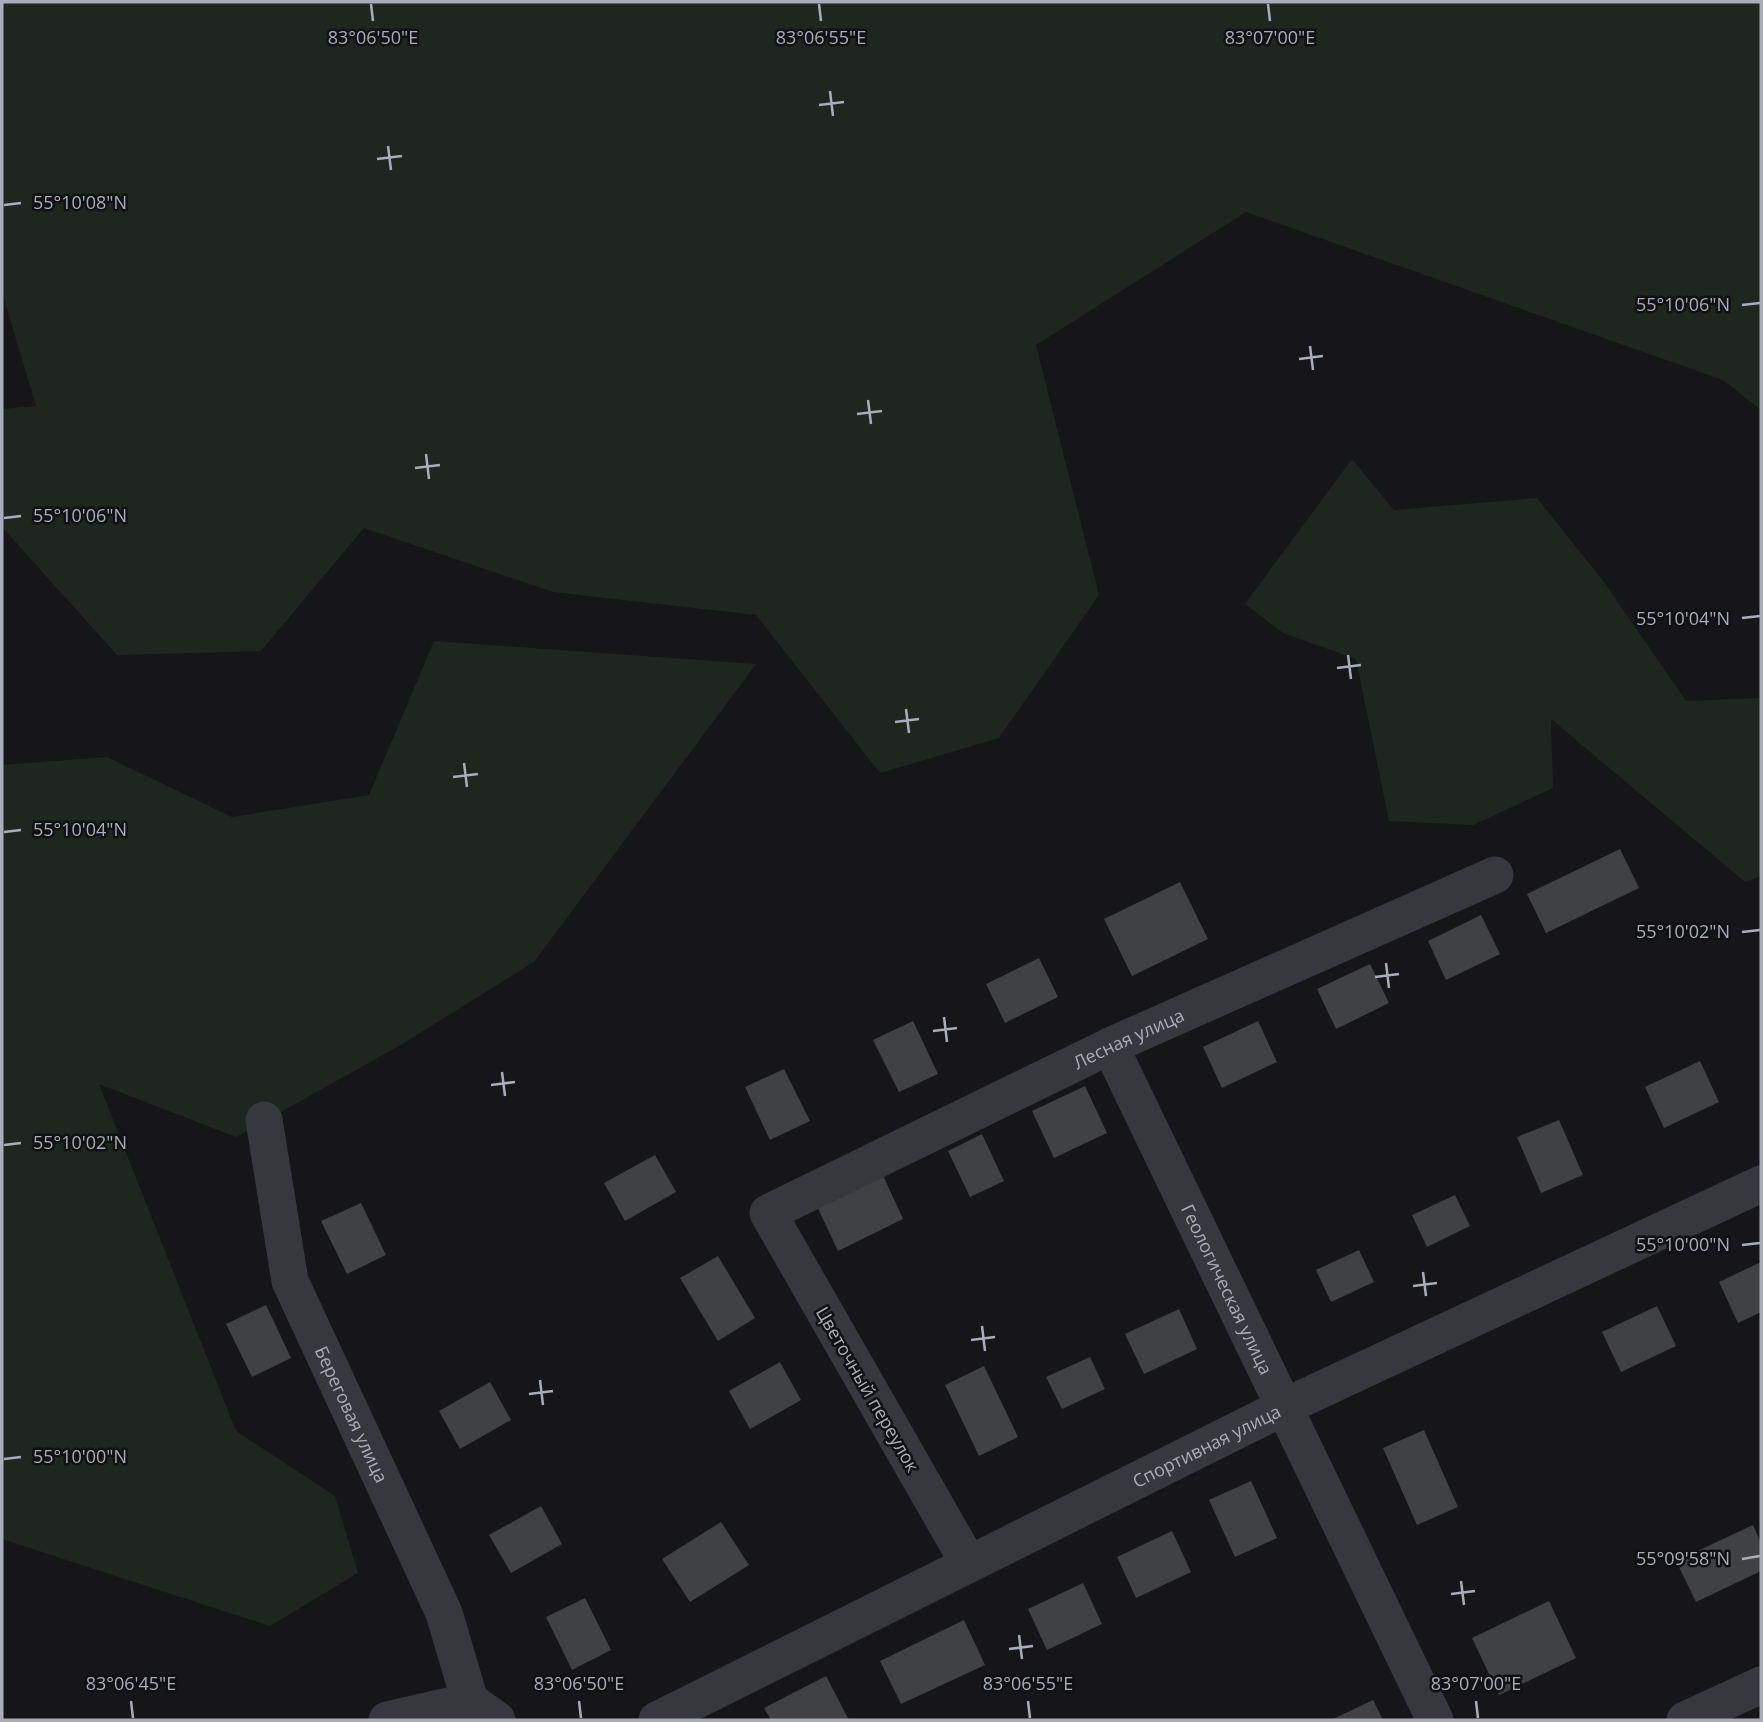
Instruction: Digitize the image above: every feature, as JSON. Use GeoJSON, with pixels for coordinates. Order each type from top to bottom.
{"type":"FeatureCollection","features":[{"type":"Feature","properties":{"kind":"street","name":"Лесная улица"},"geometry":{"type":"LineString","coordinates":[[768,1213],[1110,1046],[1495,875]]}},
{"type":"Feature","properties":{"kind":"street","name":"Геологическая улица"},"geometry":{"type":"LineString","coordinates":[[1110,1046],[1435,1720]]}},
{"type":"Feature","properties":{"kind":"street","name":"Береговая улица"},"geometry":{"type":"LineString","coordinates":[[264,1120],[290,1280],[444,1613],[484,1711]]}},
{"type":"Feature","properties":{"kind":"street","name":"Спортивная улица"},"geometry":{"type":"LineString","coordinates":[[657,1720],[1284,1407],[1761,1184]]}},
{"type":"Feature","properties":{"kind":"street","name":"Цветочный переулок"},"geometry":{"type":"LineString","coordinates":[[768,1213],[969,1564]]}},
{"type":"Feature","properties":{"kind":"street"},"geometry":{"type":"LineString","coordinates":[[1685,1720],[1761,1685]]}},
{"type":"Feature","properties":{"kind":"street"},"geometry":{"type":"LineString","coordinates":[[387,1720],[484,1711]]}},
{"type":"Feature","properties":{"kind":"shaded area"},"geometry":{"type":"Polygon","coordinates":[[[2,2],[1761,2],[1761,410],[1723,380],[1246,212],[1036,345],[1099,595],[999,738],[880,773],[756,615],[553,592],[364,528],[261,651],[117,655],[2,527],[2,409],[36,406],[2,292],[2,2]]]}},
{"type":"Feature","properties":{"kind":"shaded area"},"geometry":{"type":"Polygon","coordinates":[[[1352,459],[1394,510],[1537,498],[1604,582],[1686,701],[1761,698],[1761,876],[1745,882],[1551,719],[1553,788],[1473,825],[1389,821],[1356,659],[1283,633],[1245,604],[1352,459]]]}},
{"type":"Feature","properties":{"kind":"shaded area"},"geometry":{"type":"Polygon","coordinates":[[[434,641],[756,664],[534,962],[399,1046],[236,1137],[99,1084],[236,1431],[335,1496],[358,1573],[270,1626],[2,1539],[2,765],[107,757],[232,817],[369,795],[434,641]]]}},
{"type":"Feature","properties":{"kind":"building"},"geometry":{"type":"Polygon","coordinates":[[[1620,849],[1639,888],[1546,933],[1527,894],[1620,849]]]}},
{"type":"Feature","properties":{"kind":"building"},"geometry":{"type":"Polygon","coordinates":[[[1180,882],[1208,939],[1132,976],[1104,919],[1180,882]]]}},
{"type":"Feature","properties":{"kind":"building"},"geometry":{"type":"Polygon","coordinates":[[[1481,915],[1500,954],[1446,980],[1428,941],[1481,915]]]}},
{"type":"Feature","properties":{"kind":"building"},"geometry":{"type":"Polygon","coordinates":[[[1039,958],[1058,997],[1005,1023],[986,984],[1039,958]]]}},
{"type":"Feature","properties":{"kind":"building"},"geometry":{"type":"Polygon","coordinates":[[[1370,964],[1389,1003],[1336,1029],[1317,989],[1370,964]]]}},
{"type":"Feature","properties":{"kind":"building"},"geometry":{"type":"Polygon","coordinates":[[[913,1021],[938,1074],[899,1092],[873,1040],[913,1021]]]}},
{"type":"Feature","properties":{"kind":"building"},"geometry":{"type":"Polygon","coordinates":[[[1258,1021],[1277,1062],[1222,1088],[1203,1047],[1258,1021]]]}},
{"type":"Feature","properties":{"kind":"building"},"geometry":{"type":"Polygon","coordinates":[[[1700,1061],[1719,1102],[1664,1128],[1645,1087],[1700,1061]]]}},
{"type":"Feature","properties":{"kind":"building"},"geometry":{"type":"Polygon","coordinates":[[[784,1069],[810,1121],[770,1140],[745,1087],[784,1069]]]}},
{"type":"Feature","properties":{"kind":"building"},"geometry":{"type":"Polygon","coordinates":[[[1085,1086],[1107,1133],[1054,1158],[1032,1111],[1085,1086]]]}},
{"type":"Feature","properties":{"kind":"building"},"geometry":{"type":"Polygon","coordinates":[[[1559,1120],[1583,1175],[1541,1193],[1517,1137],[1559,1120]]]}},
{"type":"Feature","properties":{"kind":"building"},"geometry":{"type":"Polygon","coordinates":[[[982,1134],[1004,1181],[970,1197],[948,1151],[982,1134]]]}},
{"type":"Feature","properties":{"kind":"building"},"geometry":{"type":"Polygon","coordinates":[[[655,1155],[676,1192],[625,1221],[604,1183],[655,1155]]]}},
{"type":"Feature","properties":{"kind":"building"},"geometry":{"type":"Polygon","coordinates":[[[881,1171],[903,1219],[838,1251],[815,1202],[881,1171]]]}},
{"type":"Feature","properties":{"kind":"building"},"geometry":{"type":"Polygon","coordinates":[[[1455,1195],[1470,1226],[1427,1247],[1412,1215],[1455,1195]]]}},
{"type":"Feature","properties":{"kind":"building"},"geometry":{"type":"Polygon","coordinates":[[[361,1203],[386,1255],[347,1274],[321,1221],[361,1203]]]}},
{"type":"Feature","properties":{"kind":"building"},"geometry":{"type":"Polygon","coordinates":[[[1359,1250],[1374,1282],[1331,1302],[1316,1270],[1359,1250]]]}},
{"type":"Feature","properties":{"kind":"building"},"geometry":{"type":"Polygon","coordinates":[[[718,1256],[755,1318],[718,1341],[680,1278],[718,1256]]]}},
{"type":"Feature","properties":{"kind":"building"},"geometry":{"type":"Polygon","coordinates":[[[1761,1262],[1761,1312],[1738,1323],[1719,1282],[1761,1262]]]}},
{"type":"Feature","properties":{"kind":"building"},"geometry":{"type":"Polygon","coordinates":[[[266,1305],[291,1358],[252,1377],[226,1324],[266,1305]]]}},
{"type":"Feature","properties":{"kind":"building"},"geometry":{"type":"Polygon","coordinates":[[[1657,1306],[1676,1346],[1621,1372],[1602,1332],[1657,1306]]]}},
{"type":"Feature","properties":{"kind":"building"},"geometry":{"type":"Polygon","coordinates":[[[1179,1309],[1197,1349],[1144,1374],[1125,1334],[1179,1309]]]}},
{"type":"Feature","properties":{"kind":"building"},"geometry":{"type":"Polygon","coordinates":[[[1090,1357],[1105,1389],[1062,1409],[1046,1377],[1090,1357]]]}},
{"type":"Feature","properties":{"kind":"building"},"geometry":{"type":"Polygon","coordinates":[[[780,1362],[801,1400],[750,1429],[729,1391],[780,1362]]]}},
{"type":"Feature","properties":{"kind":"building"},"geometry":{"type":"Polygon","coordinates":[[[984,1366],[1018,1437],[979,1456],[945,1385],[984,1366]]]}},
{"type":"Feature","properties":{"kind":"building"},"geometry":{"type":"Polygon","coordinates":[[[490,1382],[511,1420],[460,1449],[439,1411],[490,1382]]]}},
{"type":"Feature","properties":{"kind":"building"},"geometry":{"type":"Polygon","coordinates":[[[1424,1430],[1458,1507],[1417,1525],[1383,1448],[1424,1430]]]}},
{"type":"Feature","properties":{"kind":"building"},"geometry":{"type":"Polygon","coordinates":[[[1251,1481],[1277,1538],[1235,1557],[1209,1500],[1251,1481]]]}},
{"type":"Feature","properties":{"kind":"building"},"geometry":{"type":"Polygon","coordinates":[[[541,1506],[562,1544],[511,1573],[489,1535],[541,1506]]]}},
{"type":"Feature","properties":{"kind":"building"},"geometry":{"type":"Polygon","coordinates":[[[721,1522],[749,1565],[690,1602],[662,1559],[721,1522]]]}},
{"type":"Feature","properties":{"kind":"building"},"geometry":{"type":"Polygon","coordinates":[[[1753,1525],[1761,1543],[1761,1571],[1696,1602],[1676,1561],[1753,1525]]]}},
{"type":"Feature","properties":{"kind":"building"},"geometry":{"type":"Polygon","coordinates":[[[1172,1531],[1191,1572],[1136,1598],[1117,1557],[1172,1531]]]}},
{"type":"Feature","properties":{"kind":"building"},"geometry":{"type":"Polygon","coordinates":[[[1083,1583],[1102,1624],[1047,1650],[1028,1609],[1083,1583]]]}},
{"type":"Feature","properties":{"kind":"building"},"geometry":{"type":"Polygon","coordinates":[[[585,1598],[611,1650],[572,1670],[546,1617],[585,1598]]]}},
{"type":"Feature","properties":{"kind":"building"},"geometry":{"type":"Polygon","coordinates":[[[1549,1601],[1576,1658],[1499,1695],[1472,1638],[1549,1601]]]}},
{"type":"Feature","properties":{"kind":"building"},"geometry":{"type":"Polygon","coordinates":[[[964,1620],[985,1665],[901,1704],[880,1661],[964,1620]]]}},
{"type":"Feature","properties":{"kind":"building"},"geometry":{"type":"Polygon","coordinates":[[[826,1676],[849,1720],[771,1720],[764,1708],[826,1676]]]}},
{"type":"Feature","properties":{"kind":"building"},"geometry":{"type":"Polygon","coordinates":[[[1373,1700],[1383,1720],[1331,1720],[1373,1700]]]}}]}
